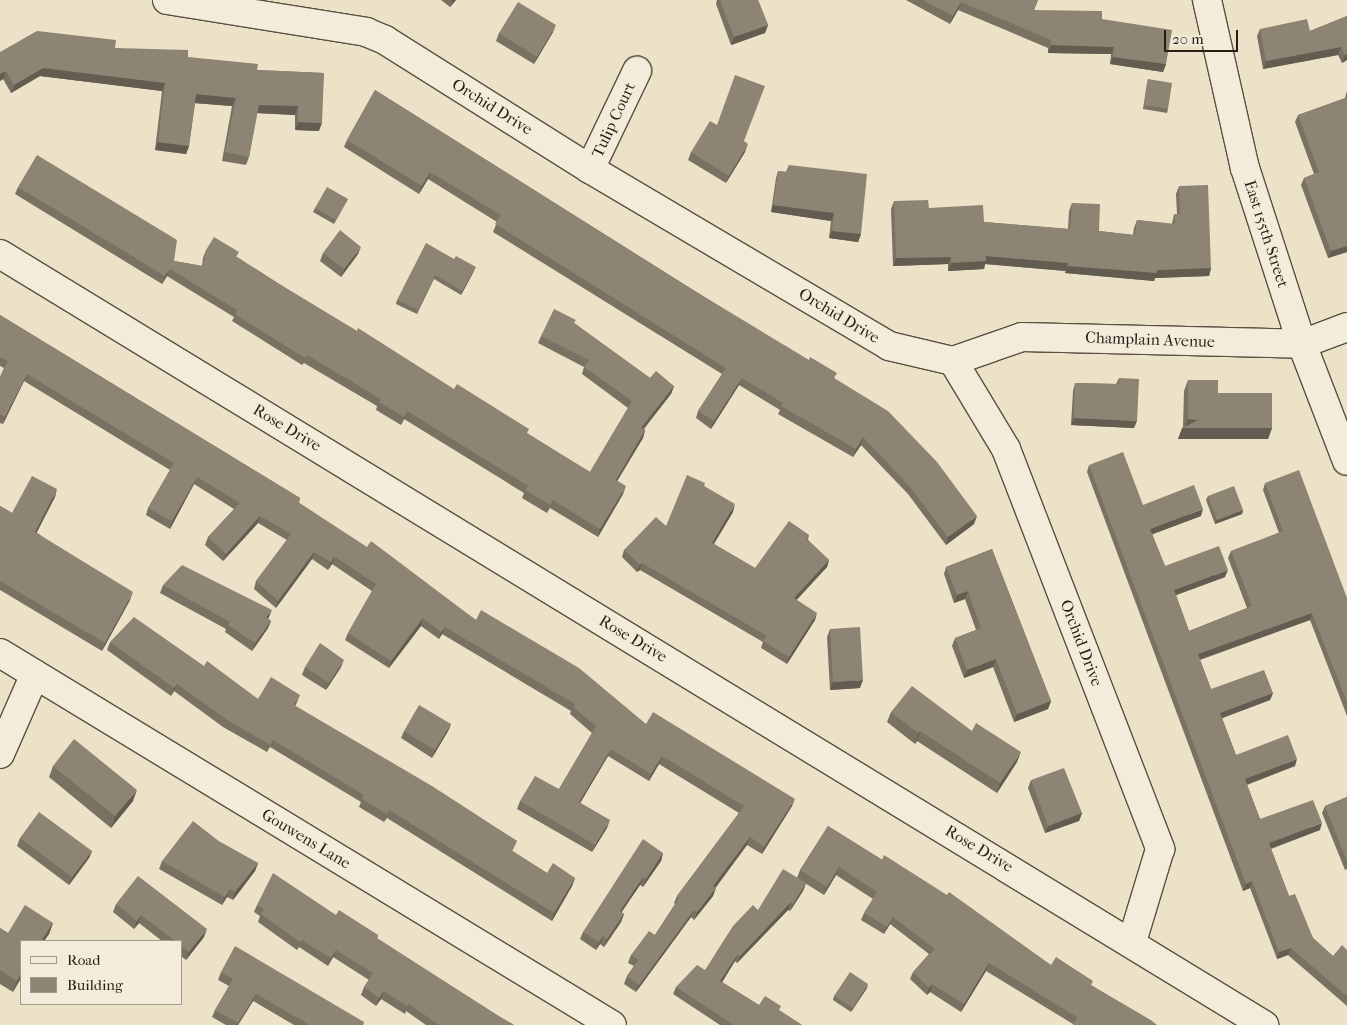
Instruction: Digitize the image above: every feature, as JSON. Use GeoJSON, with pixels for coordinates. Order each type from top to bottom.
{"type":"FeatureCollection","features":[{"type":"Feature","properties":{"kind":"street","name":"Orchid Drive"},"geometry":{"type":"LineString","coordinates":[[167,0],[366,32],[385,40],[590,169],[889,346],[953,361],[1006,448],[1160,849],[1132,942]]}},
{"type":"Feature","properties":{"kind":"street","name":"East 155th Street"},"geometry":{"type":"LineString","coordinates":[[1207,0],[1245,168],[1302,344],[1347,461]]}},
{"type":"Feature","properties":{"kind":"street","name":"Tulip Court"},"geometry":{"type":"LineString","coordinates":[[590,169],[637,70]]}},
{"type":"Feature","properties":{"kind":"street","name":"Rose Drive"},"geometry":{"type":"LineString","coordinates":[[0,254],[1132,942],[1264,1025]]}},
{"type":"Feature","properties":{"kind":"street","name":"Champlain Avenue"},"geometry":{"type":"LineString","coordinates":[[953,361],[1022,337],[1302,344],[1347,327]]}},
{"type":"Feature","properties":{"kind":"street","name":"Gouwens Lane"},"geometry":{"type":"LineString","coordinates":[[0,653],[612,1025]]}},
{"type":"Feature","properties":{"kind":"street"},"geometry":{"type":"LineString","coordinates":[[0,754],[35,674]]}},
{"type":"Feature","properties":{"kind":"building"},"geometry":{"type":"Polygon","coordinates":[[[720,0],[758,0],[768,25],[734,37],[720,0]]]}},
{"type":"Feature","properties":{"kind":"building"},"geometry":{"type":"Polygon","coordinates":[[[923,0],[1038,0],[1034,10],[1102,11],[1102,19],[1172,30],[1166,64],[1113,57],[1114,47],[1051,45],[1051,40],[961,2],[953,16],[923,0]]]}},
{"type":"Feature","properties":{"kind":"building"},"geometry":{"type":"Polygon","coordinates":[[[518,2],[556,25],[537,57],[499,33],[518,2]]]}},
{"type":"Feature","properties":{"kind":"building"},"geometry":{"type":"Polygon","coordinates":[[[1347,16],[1347,54],[1345,55],[1341,47],[1266,61],[1260,29],[1307,19],[1310,31],[1347,16]]]}},
{"type":"Feature","properties":{"kind":"building"},"geometry":{"type":"Polygon","coordinates":[[[37,31],[116,40],[115,48],[188,50],[188,57],[258,64],[257,70],[324,73],[322,123],[298,122],[298,106],[259,105],[249,157],[225,152],[236,98],[196,94],[189,146],[158,142],[165,83],[43,68],[14,85],[6,71],[0,74],[0,52],[37,31]]]}},
{"type":"Feature","properties":{"kind":"building"},"geometry":{"type":"Polygon","coordinates":[[[735,75],[765,86],[744,141],[748,144],[729,176],[691,152],[710,121],[717,125],[735,75]]]}},
{"type":"Feature","properties":{"kind":"building"},"geometry":{"type":"Polygon","coordinates":[[[1148,79],[1172,83],[1168,109],[1144,105],[1148,79]]]}},
{"type":"Feature","properties":{"kind":"building"},"geometry":{"type":"Polygon","coordinates":[[[375,90],[688,287],[809,360],[810,357],[837,373],[834,378],[888,411],[937,462],[977,516],[948,537],[910,487],[863,437],[856,449],[781,406],[783,403],[742,378],[714,421],[698,411],[726,368],[495,224],[501,215],[430,172],[422,186],[347,140],[375,90]]]}},
{"type":"Feature","properties":{"kind":"building"},"geometry":{"type":"Polygon","coordinates":[[[1347,98],[1347,246],[1331,251],[1304,178],[1319,172],[1298,115],[1347,98]]]}},
{"type":"Feature","properties":{"kind":"building"},"geometry":{"type":"Polygon","coordinates":[[[37,155],[177,240],[174,261],[203,266],[206,250],[214,237],[239,252],[236,257],[284,287],[357,331],[358,328],[454,389],[457,384],[529,429],[527,433],[590,472],[632,401],[584,367],[589,360],[541,336],[554,309],[576,320],[574,323],[650,378],[656,371],[674,386],[641,428],[645,430],[616,480],[626,486],[600,529],[553,500],[550,505],[525,490],[528,486],[407,411],[404,417],[379,402],[381,399],[307,355],[305,358],[235,314],[237,310],[170,269],[165,276],[18,187],[37,155]]]}},
{"type":"Feature","properties":{"kind":"building"},"geometry":{"type":"Polygon","coordinates":[[[789,165],[867,174],[861,234],[832,231],[834,213],[773,205],[778,171],[788,172],[789,165]]]}},
{"type":"Feature","properties":{"kind":"building"},"geometry":{"type":"Polygon","coordinates":[[[1208,185],[1211,268],[1157,270],[1157,273],[1068,266],[1068,263],[986,256],[986,261],[951,263],[951,257],[896,258],[894,201],[928,200],[929,208],[983,205],[984,222],[1070,229],[1072,203],[1100,204],[1099,231],[1135,235],[1137,220],[1175,224],[1174,214],[1180,214],[1179,186],[1208,185]]]}},
{"type":"Feature","properties":{"kind":"building"},"geometry":{"type":"Polygon","coordinates":[[[327,187],[348,199],[336,220],[315,208],[327,187]]]}},
{"type":"Feature","properties":{"kind":"building"},"geometry":{"type":"Polygon","coordinates":[[[340,230],[361,247],[344,269],[323,253],[340,230]]]}},
{"type":"Feature","properties":{"kind":"building"},"geometry":{"type":"Polygon","coordinates":[[[426,243],[454,259],[456,256],[476,267],[462,291],[435,275],[418,310],[397,300],[426,243]]]}},
{"type":"Feature","properties":{"kind":"building"},"geometry":{"type":"Polygon","coordinates":[[[0,315],[300,498],[298,502],[367,547],[371,541],[476,620],[481,610],[579,668],[646,724],[653,712],[795,799],[764,847],[750,837],[713,886],[716,888],[697,912],[694,910],[639,985],[627,976],[638,960],[631,955],[649,931],[655,935],[679,898],[677,896],[744,806],[662,756],[651,774],[611,749],[579,802],[610,820],[595,845],[520,801],[535,776],[559,789],[596,726],[573,707],[575,704],[445,627],[441,632],[423,618],[391,661],[348,633],[376,584],[334,556],[331,562],[314,552],[278,601],[256,581],[291,534],[260,516],[226,554],[208,537],[240,503],[197,477],[172,521],[148,508],[174,463],[27,374],[5,417],[0,414],[0,377],[8,361],[0,357],[0,315]]]}},
{"type":"Feature","properties":{"kind":"building"},"geometry":{"type":"Polygon","coordinates":[[[1119,378],[1139,379],[1137,421],[1074,418],[1075,383],[1119,384],[1119,378]]]}},
{"type":"Feature","properties":{"kind":"building"},"geometry":{"type":"Polygon","coordinates":[[[1188,380],[1218,380],[1218,393],[1272,393],[1272,428],[1182,428],[1198,420],[1188,419],[1188,380]]]}},
{"type":"Feature","properties":{"kind":"building"},"geometry":{"type":"Polygon","coordinates":[[[1123,452],[1143,505],[1194,485],[1203,509],[1150,529],[1165,566],[1219,546],[1228,570],[1174,590],[1189,631],[1252,606],[1231,551],[1283,531],[1265,483],[1299,470],[1347,598],[1347,702],[1312,613],[1198,654],[1211,689],[1264,670],[1273,693],[1220,713],[1236,755],[1288,735],[1297,759],[1245,779],[1260,819],[1313,800],[1322,823],[1269,843],[1289,896],[1295,894],[1313,938],[1333,956],[1342,945],[1347,950],[1347,996],[1291,948],[1279,952],[1252,881],[1246,884],[1089,465],[1123,452]]]}},
{"type":"Feature","properties":{"kind":"building"},"geometry":{"type":"Polygon","coordinates":[[[687,475],[705,483],[704,486],[735,504],[712,543],[755,568],[789,521],[809,535],[806,539],[829,560],[794,598],[817,613],[789,657],[763,641],[767,636],[642,563],[640,565],[624,550],[656,517],[666,526],[687,475]]]}},
{"type":"Feature","properties":{"kind":"building"},"geometry":{"type":"Polygon","coordinates":[[[32,476],[57,489],[35,532],[133,592],[105,643],[0,581],[0,506],[12,513],[32,476]]]}},
{"type":"Feature","properties":{"kind":"building"},"geometry":{"type":"Polygon","coordinates":[[[1234,486],[1243,510],[1217,520],[1208,496],[1234,486]]]}},
{"type":"Feature","properties":{"kind":"building"},"geometry":{"type":"Polygon","coordinates":[[[992,549],[1051,701],[1017,714],[996,659],[967,670],[955,638],[981,628],[968,591],[957,595],[946,567],[992,549]]]}},
{"type":"Feature","properties":{"kind":"building"},"geometry":{"type":"Polygon","coordinates":[[[182,565],[272,610],[266,617],[271,621],[255,643],[228,625],[230,622],[163,585],[182,565]]]}},
{"type":"Feature","properties":{"kind":"building"},"geometry":{"type":"Polygon","coordinates":[[[134,617],[204,666],[207,661],[258,699],[271,677],[300,695],[294,705],[432,786],[517,841],[511,850],[547,873],[553,863],[575,878],[554,913],[389,810],[387,814],[362,799],[364,795],[273,740],[270,745],[226,719],[177,684],[174,688],[110,642],[134,617]]]}},
{"type":"Feature","properties":{"kind":"building"},"geometry":{"type":"Polygon","coordinates":[[[860,627],[863,680],[833,682],[830,629],[860,627]]]}},
{"type":"Feature","properties":{"kind":"building"},"geometry":{"type":"Polygon","coordinates":[[[320,643],[344,660],[329,683],[305,667],[320,643]]]}},
{"type":"Feature","properties":{"kind":"building"},"geometry":{"type":"Polygon","coordinates":[[[912,686],[972,731],[976,723],[1021,752],[1000,783],[920,731],[918,733],[891,712],[912,686]]]}},
{"type":"Feature","properties":{"kind":"building"},"geometry":{"type":"Polygon","coordinates":[[[419,705],[451,724],[435,750],[404,731],[419,705]]]}},
{"type":"Feature","properties":{"kind":"building"},"geometry":{"type":"Polygon","coordinates":[[[74,739],[137,790],[115,816],[53,766],[74,739]]]}},
{"type":"Feature","properties":{"kind":"building"},"geometry":{"type":"Polygon","coordinates":[[[1064,768],[1082,813],[1048,826],[1031,780],[1064,768]]]}},
{"type":"Feature","properties":{"kind":"building"},"geometry":{"type":"Polygon","coordinates":[[[1347,797],[1347,861],[1325,806],[1347,797]]]}},
{"type":"Feature","properties":{"kind":"building"},"geometry":{"type":"Polygon","coordinates":[[[39,812],[92,851],[72,877],[20,838],[39,812]]]}},
{"type":"Feature","properties":{"kind":"building"},"geometry":{"type":"Polygon","coordinates":[[[193,821],[220,842],[258,863],[235,892],[230,889],[225,897],[162,861],[193,821]]]}},
{"type":"Feature","properties":{"kind":"building"},"geometry":{"type":"Polygon","coordinates":[[[828,826],[882,860],[884,855],[947,895],[949,892],[1051,965],[1056,957],[1093,981],[1091,985],[1157,1025],[1073,1025],[1077,1017],[989,963],[964,1004],[932,984],[929,988],[913,972],[935,949],[893,917],[887,927],[864,913],[877,892],[839,867],[827,887],[800,870],[828,826]]]}},
{"type":"Feature","properties":{"kind":"building"},"geometry":{"type":"Polygon","coordinates":[[[643,839],[663,853],[646,879],[643,877],[620,911],[624,914],[607,939],[603,936],[599,942],[583,932],[643,839]]]}},
{"type":"Feature","properties":{"kind":"building"},"geometry":{"type":"Polygon","coordinates":[[[783,869],[806,883],[793,904],[791,902],[740,956],[738,954],[720,981],[759,1005],[765,996],[781,1006],[779,1010],[802,1025],[734,1025],[676,987],[697,965],[705,970],[733,926],[753,905],[758,910],[783,869]]]}},
{"type":"Feature","properties":{"kind":"building"},"geometry":{"type":"Polygon","coordinates":[[[273,873],[336,915],[339,910],[378,935],[377,938],[514,1025],[439,1025],[409,1004],[407,1006],[384,991],[379,998],[364,987],[373,973],[336,950],[331,958],[302,940],[300,942],[261,914],[264,909],[257,905],[273,873]]]}},
{"type":"Feature","properties":{"kind":"building"},"geometry":{"type":"Polygon","coordinates":[[[138,876],[207,929],[189,952],[182,947],[182,940],[174,940],[141,915],[137,921],[116,904],[138,876]]]}},
{"type":"Feature","properties":{"kind":"building"},"geometry":{"type":"Polygon","coordinates":[[[25,905],[53,923],[42,940],[20,940],[20,975],[17,981],[0,970],[0,928],[8,933],[25,905]]]}},
{"type":"Feature","properties":{"kind":"building"},"geometry":{"type":"Polygon","coordinates":[[[235,946],[364,1022],[362,1025],[307,1025],[256,994],[238,1023],[215,1010],[233,979],[221,972],[235,946]]]}},
{"type":"Feature","properties":{"kind":"building"},"geometry":{"type":"Polygon","coordinates":[[[850,972],[868,984],[853,1008],[834,996],[850,972]]]}}]}
